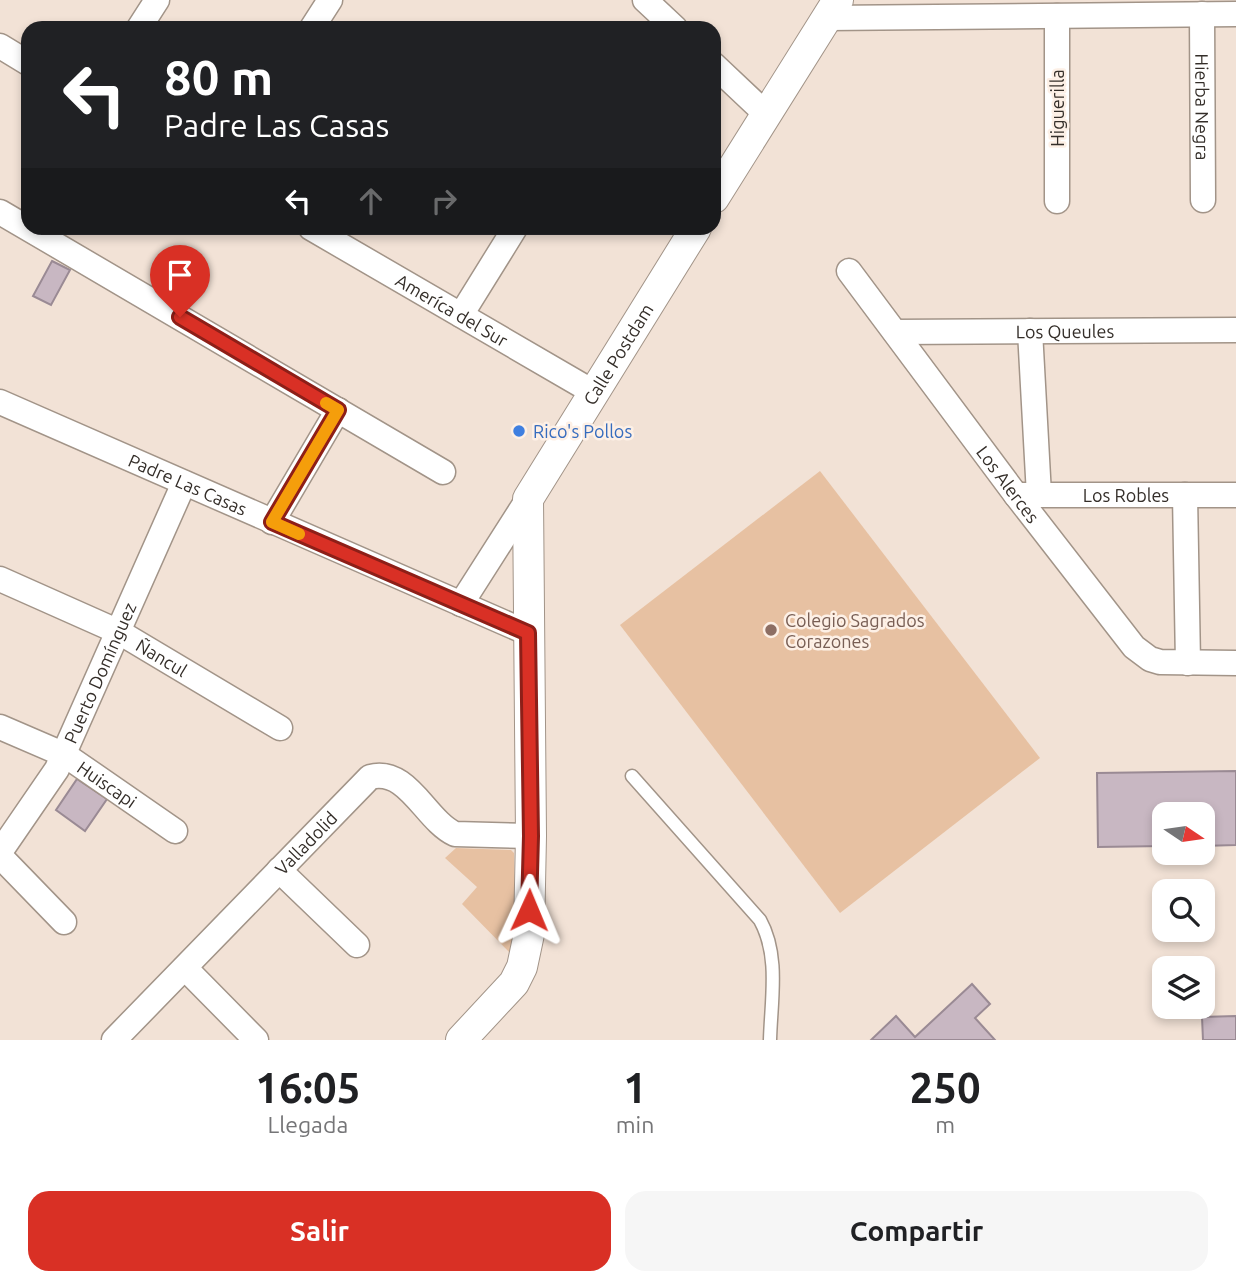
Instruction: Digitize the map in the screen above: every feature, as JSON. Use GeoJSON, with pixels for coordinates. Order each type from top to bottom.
{"type":"FeatureCollection","features":[{"type":"Feature","properties":{"kind":"street"},"geometry":{"type":"LineString","coordinates":[[144,21],[157,0]]}},
{"type":"Feature","properties":{"kind":"street"},"geometry":{"type":"LineString","coordinates":[[316,21],[330,0]]}},
{"type":"Feature","properties":{"kind":"street"},"geometry":{"type":"LineString","coordinates":[[645,0],[668,21]]}},
{"type":"Feature","properties":{"kind":"street"},"geometry":{"type":"LineString","coordinates":[[721,187],[832,9],[996,8],[1057,16],[1163,7],[1202,14],[1236,14]]}},
{"type":"Feature","properties":{"kind":"street","name":"Hierba Negra"},"geometry":{"type":"LineString","coordinates":[[1202,14],[1203,200]]}},
{"type":"Feature","properties":{"kind":"street","name":"Higuerilla"},"geometry":{"type":"LineString","coordinates":[[1057,16],[1057,201]]}},
{"type":"Feature","properties":{"kind":"street"},"geometry":{"type":"LineString","coordinates":[[0,46],[21,59]]}},
{"type":"Feature","properties":{"kind":"street"},"geometry":{"type":"LineString","coordinates":[[721,72],[766,114]]}},
{"type":"Feature","properties":{"kind":"street"},"geometry":{"type":"LineString","coordinates":[[0,212],[21,224]]}},
{"type":"Feature","properties":{"kind":"street"},"geometry":{"type":"LineString","coordinates":[[39,235],[443,471]]}},
{"type":"Feature","properties":{"kind":"street"},"geometry":{"type":"LineString","coordinates":[[461,315],[511,235]]}},
{"type":"Feature","properties":{"kind":"street","name":"Calle Postdam"},"geometry":{"type":"LineString","coordinates":[[528,499],[692,235]]}},
{"type":"Feature","properties":{"kind":"street","name":"Ameríca del Sur"},"geometry":{"type":"LineString","coordinates":[[345,236],[461,315],[593,392]]}},
{"type":"Feature","properties":{"kind":"street","name":"Los Alerces"},"geometry":{"type":"LineString","coordinates":[[849,271],[1027,495],[1134,647],[1150,659],[1160,662],[1236,663]]}},
{"type":"Feature","properties":{"kind":"street","name":"Los Queules"},"geometry":{"type":"LineString","coordinates":[[895,332],[1236,330]]}},
{"type":"Feature","properties":{"kind":"street","name":"Los Alerces"},"geometry":{"type":"LineString","coordinates":[[1027,495],[1030,331]]}},
{"type":"Feature","properties":{"kind":"street","name":"Padre Las Casas"},"geometry":{"type":"LineString","coordinates":[[0,402],[528,633]]}},
{"type":"Feature","properties":{"kind":"street"},"geometry":{"type":"LineString","coordinates":[[272,522],[338,410]]}},
{"type":"Feature","properties":{"kind":"street","name":"Puerto Domínguez"},"geometry":{"type":"LineString","coordinates":[[0,854],[49,784],[65,755],[184,483]]}},
{"type":"Feature","properties":{"kind":"street","name":"Los Robles"},"geometry":{"type":"LineString","coordinates":[[1027,495],[1236,495]]}},
{"type":"Feature","properties":{"kind":"street"},"geometry":{"type":"LineString","coordinates":[[1185,495],[1188,663]]}},
{"type":"Feature","properties":{"kind":"street"},"geometry":{"type":"LineString","coordinates":[[461,604],[528,499]]}},
{"type":"Feature","properties":{"kind":"street"},"geometry":{"type":"LineString","coordinates":[[460,1039],[514,983],[522,967],[529,934],[531,836],[528,499]]}},
{"type":"Feature","properties":{"kind":"street","name":"Ñancul"},"geometry":{"type":"LineString","coordinates":[[0,579],[119,632],[280,728]]}},
{"type":"Feature","properties":{"kind":"street","name":"Huiscapi"},"geometry":{"type":"LineString","coordinates":[[0,727],[65,755],[175,831]]}},
{"type":"Feature","properties":{"kind":"street","name":"Valladolid"},"geometry":{"type":"LineString","coordinates":[[114,1040],[365,781],[377,775],[397,780],[454,834],[531,836]]}},
{"type":"Feature","properties":{"kind":"street"},"geometry":{"type":"LineString","coordinates":[[0,854],[64,922]]}},
{"type":"Feature","properties":{"kind":"street"},"geometry":{"type":"LineString","coordinates":[[279,870],[357,945]]}},
{"type":"Feature","properties":{"kind":"street"},"geometry":{"type":"LineString","coordinates":[[185,968],[256,1040]]}},
{"type":"Feature","properties":{"kind":"lane"},"geometry":{"type":"LineString","coordinates":[[632,776],[760,920],[768,934],[773,956],[770,1040]]}},
{"type":"Feature","properties":{"kind":"shaded area"},"geometry":{"type":"Polygon","coordinates":[[[820,471],[1040,758],[840,913],[620,625],[820,471]]]}},
{"type":"Feature","properties":{"kind":"shaded area"},"geometry":{"type":"Polygon","coordinates":[[[456,848],[511,850],[514,853],[515,958],[462,904],[477,887],[445,858],[456,848]]]}},
{"type":"Feature","properties":{"kind":"building"},"geometry":{"type":"Polygon","coordinates":[[[52,261],[70,270],[51,305],[33,296],[52,261]]]}},
{"type":"Feature","properties":{"kind":"building"},"geometry":{"type":"Polygon","coordinates":[[[1236,771],[1236,845],[1215,846],[1215,802],[1152,802],[1152,846],[1098,847],[1097,773],[1236,771]]]}},
{"type":"Feature","properties":{"kind":"building"},"geometry":{"type":"Polygon","coordinates":[[[77,779],[107,799],[85,831],[56,810],[77,779]]]}},
{"type":"Feature","properties":{"kind":"building"},"geometry":{"type":"Polygon","coordinates":[[[972,984],[990,1004],[975,1018],[995,1040],[871,1040],[896,1016],[915,1037],[972,984]]]}},
{"type":"Feature","properties":{"kind":"building"},"geometry":{"type":"Polygon","coordinates":[[[1236,1016],[1236,1040],[1203,1040],[1202,1019],[1215,1019],[1215,1017],[1236,1016]]]}},
{"type":"Feature","properties":{"kind":"slow traffic"},"geometry":{"type":"LineString","coordinates":[[299,534],[272,522],[338,410],[326,403]]}},
{"type":"Feature","properties":{"kind":"place","name":"Rico's Pollos"},"geometry":{"type":"Point","coordinates":[519,431]}},
{"type":"Feature","properties":{"kind":"place","name":"Colegio Sagrados Corazones"},"geometry":{"type":"Point","coordinates":[771,630]}},
{"type":"Feature","properties":{"kind":"route"},"geometry":{"type":"LineString","coordinates":[[180,317],[338,410],[272,522],[528,633],[531,836],[529,910]]}}]}
